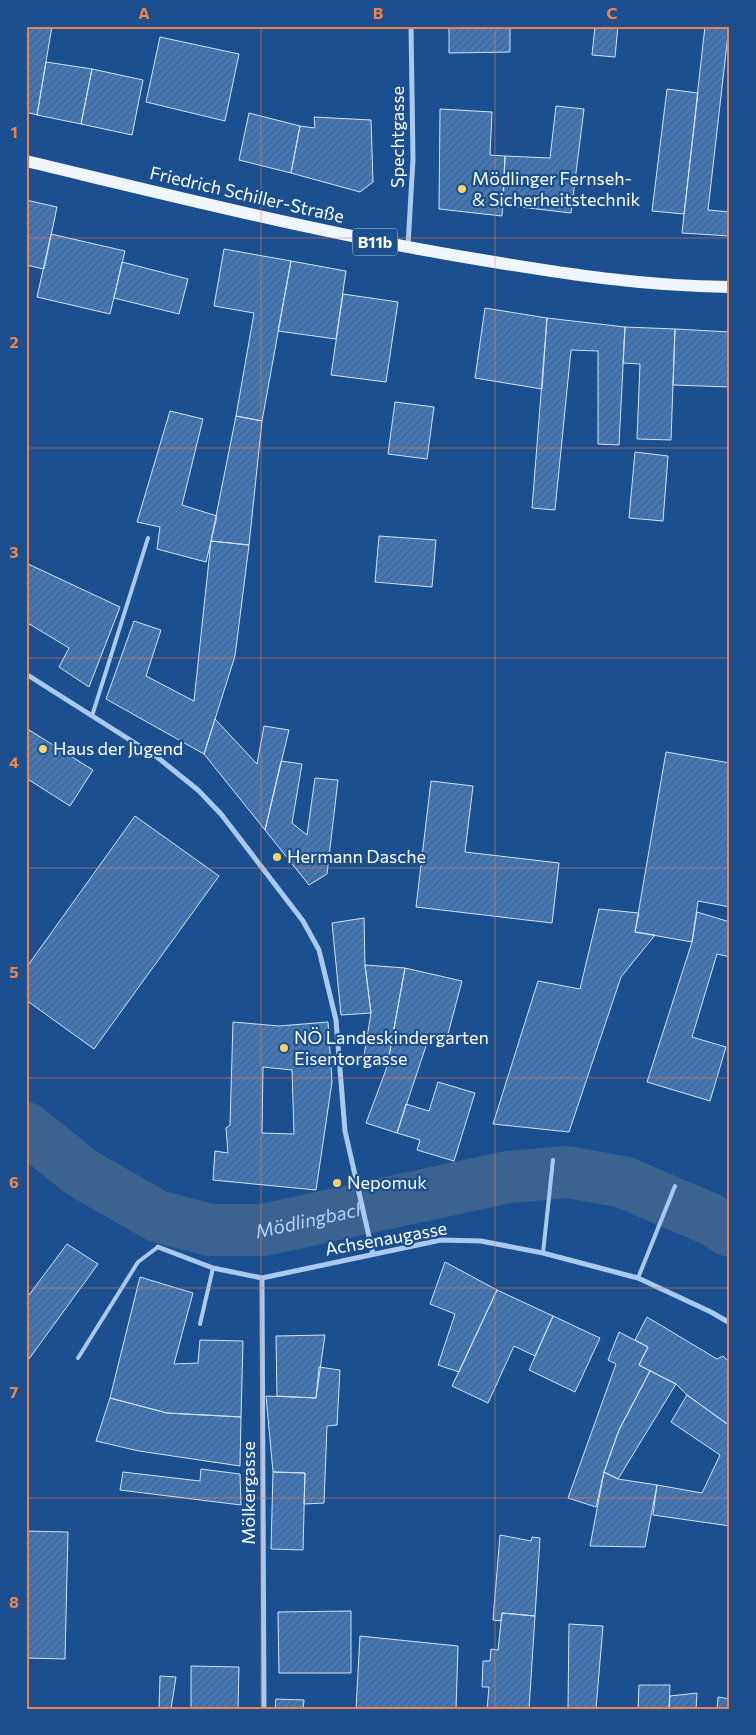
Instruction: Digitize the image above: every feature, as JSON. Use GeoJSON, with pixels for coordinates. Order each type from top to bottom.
{"type":"FeatureCollection","features":[{"type":"Feature","properties":{"kind":"main road","name":"Friedrich Schiller-Straße"},"geometry":{"type":"LineString","coordinates":[[26,161],[228,209],[408,248],[591,278],[676,286],[730,286]]}},
{"type":"Feature","properties":{"kind":"street","name":"Spechtgasse"},"geometry":{"type":"LineString","coordinates":[[408,248],[413,159],[411,26]]}},
{"type":"Feature","properties":{"kind":"street"},"geometry":{"type":"LineString","coordinates":[[26,674],[157,757],[198,790],[221,814],[272,878],[302,921],[319,950],[336,1020],[345,1131],[373,1254]]}},
{"type":"Feature","properties":{"kind":"street","name":"Achsenaugasse"},"geometry":{"type":"LineString","coordinates":[[158,1247],[213,1268],[262,1278],[441,1240],[481,1241],[542,1253],[638,1278],[712,1312],[730,1323]]}},
{"type":"Feature","properties":{"kind":"street","name":"Mölkergasse"},"geometry":{"type":"LineString","coordinates":[[262,1278],[264,1709]]}},
{"type":"Feature","properties":{"kind":"lane"},"geometry":{"type":"LineString","coordinates":[[92,716],[148,538]]}},
{"type":"Feature","properties":{"kind":"lane"},"geometry":{"type":"LineString","coordinates":[[542,1253],[553,1160]]}},
{"type":"Feature","properties":{"kind":"lane"},"geometry":{"type":"LineString","coordinates":[[638,1278],[675,1186]]}},
{"type":"Feature","properties":{"kind":"lane"},"geometry":{"type":"LineString","coordinates":[[78,1358],[138,1262],[158,1247]]}},
{"type":"Feature","properties":{"kind":"lane"},"geometry":{"type":"LineString","coordinates":[[200,1324],[213,1268]]}},
{"type":"Feature","properties":{"kind":"building"},"geometry":{"type":"Polygon","coordinates":[[[26,26],[52,26],[37,115],[26,112],[26,26]]]}},
{"type":"Feature","properties":{"kind":"building"},"geometry":{"type":"Polygon","coordinates":[[[449,26],[510,26],[510,52],[449,53],[449,26]]]}},
{"type":"Feature","properties":{"kind":"building"},"geometry":{"type":"Polygon","coordinates":[[[595,26],[618,26],[615,57],[592,55],[595,26]]]}},
{"type":"Feature","properties":{"kind":"building"},"geometry":{"type":"Polygon","coordinates":[[[705,26],[729,26],[708,210],[730,212],[730,236],[682,233],[705,26]]]}},
{"type":"Feature","properties":{"kind":"building"},"geometry":{"type":"Polygon","coordinates":[[[160,37],[239,54],[225,121],[146,102],[160,37]]]}},
{"type":"Feature","properties":{"kind":"building"},"geometry":{"type":"Polygon","coordinates":[[[46,62],[92,69],[81,124],[37,115],[46,62]]]}},
{"type":"Feature","properties":{"kind":"building"},"geometry":{"type":"Polygon","coordinates":[[[92,69],[143,80],[132,135],[81,124],[92,69]]]}},
{"type":"Feature","properties":{"kind":"building"},"geometry":{"type":"Polygon","coordinates":[[[667,89],[698,93],[684,214],[652,211],[667,89]]]}},
{"type":"Feature","properties":{"kind":"building"},"geometry":{"type":"Polygon","coordinates":[[[556,106],[584,109],[571,213],[503,205],[505,156],[550,158],[556,106]]]}},
{"type":"Feature","properties":{"kind":"building"},"geometry":{"type":"Polygon","coordinates":[[[440,109],[492,112],[490,155],[505,156],[502,216],[439,209],[440,109]]]}},
{"type":"Feature","properties":{"kind":"building"},"geometry":{"type":"Polygon","coordinates":[[[249,113],[300,126],[291,173],[239,160],[249,113]]]}},
{"type":"Feature","properties":{"kind":"building"},"geometry":{"type":"Polygon","coordinates":[[[314,117],[371,120],[373,182],[360,192],[291,173],[300,126],[315,128],[314,117]]]}},
{"type":"Feature","properties":{"kind":"building"},"geometry":{"type":"Polygon","coordinates":[[[26,200],[57,207],[44,269],[26,265],[26,200]]]}},
{"type":"Feature","properties":{"kind":"building"},"geometry":{"type":"Polygon","coordinates":[[[51,234],[125,251],[110,314],[37,297],[51,234]]]}},
{"type":"Feature","properties":{"kind":"building"},"geometry":{"type":"Polygon","coordinates":[[[224,249],[291,261],[262,421],[236,416],[254,313],[214,306],[224,249]]]}},
{"type":"Feature","properties":{"kind":"building"},"geometry":{"type":"Polygon","coordinates":[[[291,261],[346,271],[336,339],[278,331],[291,261]]]}},
{"type":"Feature","properties":{"kind":"building"},"geometry":{"type":"Polygon","coordinates":[[[122,262],[188,279],[179,314],[114,298],[122,262]]]}},
{"type":"Feature","properties":{"kind":"building"},"geometry":{"type":"Polygon","coordinates":[[[343,294],[398,302],[386,382],[331,375],[343,294]]]}},
{"type":"Feature","properties":{"kind":"building"},"geometry":{"type":"Polygon","coordinates":[[[485,308],[547,318],[542,389],[475,378],[485,308]]]}},
{"type":"Feature","properties":{"kind":"building"},"geometry":{"type":"Polygon","coordinates":[[[547,318],[625,327],[619,445],[598,444],[598,351],[571,350],[555,510],[532,508],[547,318]]]}},
{"type":"Feature","properties":{"kind":"building"},"geometry":{"type":"Polygon","coordinates":[[[625,327],[675,329],[671,440],[637,439],[640,364],[623,363],[625,327]]]}},
{"type":"Feature","properties":{"kind":"building"},"geometry":{"type":"Polygon","coordinates":[[[675,329],[730,332],[730,387],[673,385],[675,329]]]}},
{"type":"Feature","properties":{"kind":"building"},"geometry":{"type":"Polygon","coordinates":[[[395,402],[434,407],[427,459],[388,454],[395,402]]]}},
{"type":"Feature","properties":{"kind":"building"},"geometry":{"type":"Polygon","coordinates":[[[170,411],[203,419],[182,505],[217,516],[206,562],[157,549],[160,527],[137,522],[170,411]]]}},
{"type":"Feature","properties":{"kind":"building"},"geometry":{"type":"Polygon","coordinates":[[[236,416],[262,421],[249,545],[211,541],[236,416]]]}},
{"type":"Feature","properties":{"kind":"building"},"geometry":{"type":"Polygon","coordinates":[[[635,452],[668,456],[663,521],[629,518],[635,452]]]}},
{"type":"Feature","properties":{"kind":"building"},"geometry":{"type":"Polygon","coordinates":[[[379,536],[436,540],[432,587],[375,582],[379,536]]]}},
{"type":"Feature","properties":{"kind":"building"},"geometry":{"type":"Polygon","coordinates":[[[211,541],[249,545],[235,656],[204,754],[106,699],[134,621],[161,630],[146,676],[194,701],[211,541]]]}},
{"type":"Feature","properties":{"kind":"building"},"geometry":{"type":"Polygon","coordinates":[[[26,563],[120,607],[89,687],[59,667],[69,648],[26,622],[26,563]]]}},
{"type":"Feature","properties":{"kind":"building"},"geometry":{"type":"Polygon","coordinates":[[[215,719],[257,764],[264,726],[289,730],[265,830],[204,754],[215,719]]]}},
{"type":"Feature","properties":{"kind":"building","name":"Haus der Jugend"},"geometry":{"type":"Polygon","coordinates":[[[26,728],[93,770],[70,806],[26,778],[26,728]]]}},
{"type":"Feature","properties":{"kind":"building"},"geometry":{"type":"Polygon","coordinates":[[[666,752],[730,763],[730,907],[698,901],[692,942],[635,932],[666,752]]]}},
{"type":"Feature","properties":{"kind":"building"},"geometry":{"type":"Polygon","coordinates":[[[281,761],[302,764],[292,823],[307,835],[315,778],[338,780],[327,874],[309,885],[265,830],[281,761]]]}},
{"type":"Feature","properties":{"kind":"building"},"geometry":{"type":"Polygon","coordinates":[[[431,781],[473,786],[465,852],[559,863],[552,923],[416,907],[431,781]]]}},
{"type":"Feature","properties":{"kind":"building"},"geometry":{"type":"Polygon","coordinates":[[[135,816],[219,876],[94,1049],[26,1000],[26,968],[135,816]]]}},
{"type":"Feature","properties":{"kind":"building"},"geometry":{"type":"Polygon","coordinates":[[[599,909],[639,913],[635,932],[655,935],[621,977],[569,1132],[493,1124],[538,981],[580,989],[599,909]]]}},
{"type":"Feature","properties":{"kind":"building"},"geometry":{"type":"Polygon","coordinates":[[[697,912],[730,922],[730,957],[717,954],[692,1037],[726,1047],[710,1101],[647,1082],[692,942],[697,912]]]}},
{"type":"Feature","properties":{"kind":"building"},"geometry":{"type":"Polygon","coordinates":[[[364,918],[365,965],[371,1013],[341,1015],[332,923],[364,918]]]}},
{"type":"Feature","properties":{"kind":"building"},"geometry":{"type":"Polygon","coordinates":[[[365,965],[405,968],[387,1067],[363,1062],[371,1013],[365,965]]]}},
{"type":"Feature","properties":{"kind":"building"},"geometry":{"type":"Polygon","coordinates":[[[405,968],[462,981],[448,1034],[430,1034],[397,1133],[366,1123],[387,1067],[405,968]]]}},
{"type":"Feature","properties":{"kind":"building","name":"NÖ Landeskindergarten Eisentorgasse"},"geometry":{"type":"Polygon","coordinates":[[[233,1022],[279,1026],[328,1022],[332,1082],[316,1190],[213,1180],[215,1151],[228,1153],[226,1128],[230,1125],[233,1022]],[[263,1067],[262,1133],[294,1134],[292,1070],[263,1067]]]}},
{"type":"Feature","properties":{"kind":"building"},"geometry":{"type":"Polygon","coordinates":[[[438,1082],[475,1093],[454,1161],[417,1150],[420,1140],[397,1133],[406,1104],[429,1111],[438,1082]]]}},
{"type":"Feature","properties":{"kind":"building"},"geometry":{"type":"Polygon","coordinates":[[[67,1244],[98,1264],[26,1363],[26,1299],[67,1244]]]}},
{"type":"Feature","properties":{"kind":"building"},"geometry":{"type":"Polygon","coordinates":[[[445,1262],[497,1290],[459,1372],[438,1365],[455,1314],[430,1304],[445,1262]]]}},
{"type":"Feature","properties":{"kind":"building"},"geometry":{"type":"Polygon","coordinates":[[[140,1277],[193,1293],[174,1364],[198,1363],[200,1340],[243,1341],[241,1417],[167,1413],[110,1398],[140,1277]]]}},
{"type":"Feature","properties":{"kind":"building"},"geometry":{"type":"Polygon","coordinates":[[[497,1290],[553,1316],[535,1356],[514,1346],[488,1403],[452,1386],[497,1290]]]}},
{"type":"Feature","properties":{"kind":"building"},"geometry":{"type":"Polygon","coordinates":[[[553,1316],[600,1338],[575,1392],[529,1370],[553,1316]]]}},
{"type":"Feature","properties":{"kind":"building"},"geometry":{"type":"Polygon","coordinates":[[[647,1317],[717,1359],[723,1356],[730,1363],[730,1426],[687,1395],[676,1384],[639,1365],[648,1347],[635,1340],[647,1317]]]}},
{"type":"Feature","properties":{"kind":"building"},"geometry":{"type":"Polygon","coordinates":[[[619,1332],[648,1347],[639,1365],[650,1371],[619,1430],[604,1472],[596,1507],[568,1498],[616,1364],[608,1360],[619,1332]]]}},
{"type":"Feature","properties":{"kind":"building"},"geometry":{"type":"Polygon","coordinates":[[[325,1335],[316,1398],[277,1396],[276,1336],[325,1335]]]}},
{"type":"Feature","properties":{"kind":"building"},"geometry":{"type":"Polygon","coordinates":[[[319,1367],[340,1370],[337,1425],[327,1426],[324,1503],[304,1504],[305,1473],[273,1472],[266,1396],[316,1398],[319,1367]]]}},
{"type":"Feature","properties":{"kind":"building"},"geometry":{"type":"Polygon","coordinates":[[[650,1371],[676,1384],[618,1479],[604,1472],[619,1430],[650,1371]]]}},
{"type":"Feature","properties":{"kind":"building"},"geometry":{"type":"Polygon","coordinates":[[[687,1395],[730,1426],[730,1526],[653,1515],[657,1485],[702,1493],[720,1455],[671,1422],[687,1395]]]}},
{"type":"Feature","properties":{"kind":"building"},"geometry":{"type":"Polygon","coordinates":[[[110,1398],[167,1413],[241,1417],[240,1466],[139,1451],[96,1441],[110,1398]]]}},
{"type":"Feature","properties":{"kind":"building"},"geometry":{"type":"Polygon","coordinates":[[[201,1469],[240,1474],[241,1505],[120,1490],[123,1472],[200,1481],[201,1469]]]}},
{"type":"Feature","properties":{"kind":"building"},"geometry":{"type":"Polygon","coordinates":[[[273,1472],[305,1473],[303,1550],[271,1549],[273,1472]]]}},
{"type":"Feature","properties":{"kind":"building"},"geometry":{"type":"Polygon","coordinates":[[[604,1472],[618,1479],[657,1485],[645,1547],[590,1546],[604,1472]]]}},
{"type":"Feature","properties":{"kind":"building"},"geometry":{"type":"Polygon","coordinates":[[[26,1531],[68,1532],[65,1659],[26,1658],[26,1531]]]}},
{"type":"Feature","properties":{"kind":"building"},"geometry":{"type":"Polygon","coordinates":[[[500,1535],[531,1541],[532,1537],[540,1538],[535,1616],[502,1613],[501,1621],[493,1620],[500,1535]]]}},
{"type":"Feature","properties":{"kind":"building"},"geometry":{"type":"Polygon","coordinates":[[[351,1611],[351,1673],[279,1673],[278,1612],[351,1611]]]}},
{"type":"Feature","properties":{"kind":"building"},"geometry":{"type":"Polygon","coordinates":[[[502,1613],[535,1616],[529,1709],[487,1709],[489,1687],[482,1687],[483,1661],[490,1661],[491,1649],[498,1650],[502,1613]]]}},
{"type":"Feature","properties":{"kind":"building"},"geometry":{"type":"Polygon","coordinates":[[[569,1624],[603,1626],[596,1709],[568,1709],[569,1624]]]}},
{"type":"Feature","properties":{"kind":"building"},"geometry":{"type":"Polygon","coordinates":[[[360,1636],[458,1646],[456,1709],[356,1709],[360,1636]]]}},
{"type":"Feature","properties":{"kind":"building"},"geometry":{"type":"Polygon","coordinates":[[[191,1666],[239,1667],[238,1709],[191,1709],[191,1666]]]}},
{"type":"Feature","properties":{"kind":"building"},"geometry":{"type":"Polygon","coordinates":[[[160,1676],[176,1677],[171,1709],[159,1709],[160,1676]]]}},
{"type":"Feature","properties":{"kind":"building"},"geometry":{"type":"Polygon","coordinates":[[[639,1685],[670,1685],[669,1709],[638,1709],[639,1685]]]}},
{"type":"Feature","properties":{"kind":"building"},"geometry":{"type":"Polygon","coordinates":[[[697,1693],[696,1709],[669,1709],[670,1696],[697,1693]]]}},
{"type":"Feature","properties":{"kind":"building"},"geometry":{"type":"Polygon","coordinates":[[[718,1697],[730,1699],[730,1709],[717,1709],[718,1697]]]}},
{"type":"Feature","properties":{"kind":"building"},"geometry":{"type":"Polygon","coordinates":[[[276,1699],[304,1700],[303,1709],[275,1709],[276,1699]]]}},
{"type":"Feature","properties":{"kind":"waterway","name":"Mödlingbach"},"geometry":{"type":"LineString","coordinates":[[26,1128],[82,1173],[157,1216],[210,1230],[263,1230],[508,1177],[567,1172],[623,1182],[710,1219],[730,1231]]}},
{"type":"Feature","properties":{"kind":"place","name":"Mödlinger Fernseh- & Sicherheitstechnik"},"geometry":{"type":"Point","coordinates":[462,189]}},
{"type":"Feature","properties":{"kind":"place","name":"Haus der Jugend"},"geometry":{"type":"Point","coordinates":[43,749]}},
{"type":"Feature","properties":{"kind":"place","name":"Hermann Dasche"},"geometry":{"type":"Point","coordinates":[277,857]}},
{"type":"Feature","properties":{"kind":"place","name":"NÖ Landeskindergarten Eisentorgasse"},"geometry":{"type":"Point","coordinates":[284,1048]}},
{"type":"Feature","properties":{"kind":"place","name":"Nepomuk"},"geometry":{"type":"Point","coordinates":[337,1183]}}]}
